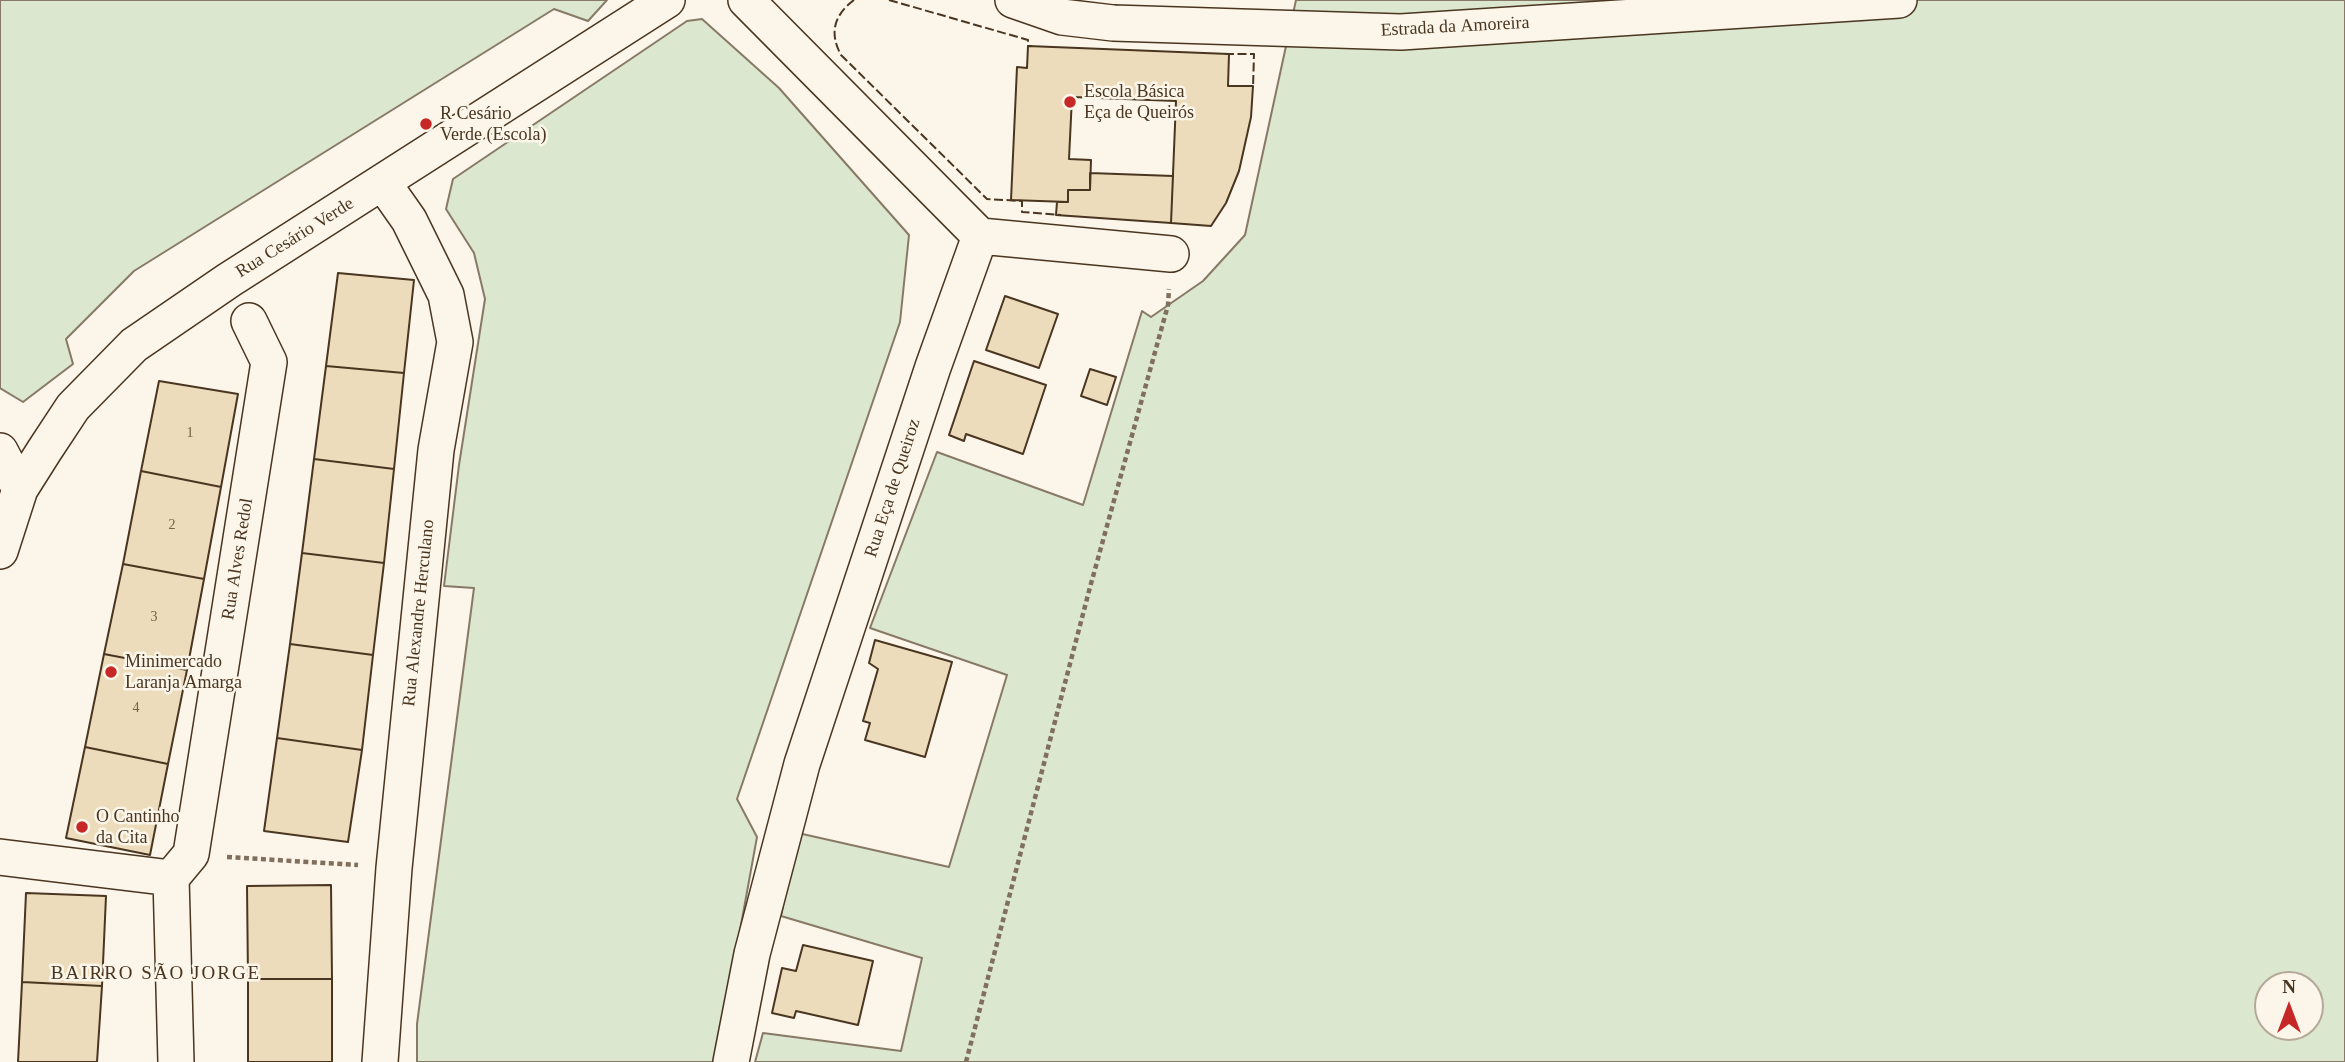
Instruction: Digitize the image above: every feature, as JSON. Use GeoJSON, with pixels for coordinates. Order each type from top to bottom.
{"type":"FeatureCollection","features":[{"type":"Feature","properties":{"kind":"street","name":"Rua Cesário Verde"},"geometry":{"type":"LineString","coordinates":[[0,551],[20,489],[73,407],[134,345],[229,280],[667,0]]}},
{"type":"Feature","properties":{"kind":"street"},"geometry":{"type":"LineString","coordinates":[[746,0],[979,236],[1171,254]]}},
{"type":"Feature","properties":{"kind":"street","name":"Estrada da Amoreira"},"geometry":{"type":"LineString","coordinates":[[1013,0],[1062,17],[1113,23],[1401,32],[1899,0]]}},
{"type":"Feature","properties":{"kind":"street","name":"Rua Alexandre Herculano"},"geometry":{"type":"LineString","coordinates":[[380,1062],[394,868],[436,450],[455,342],[446,295],[409,220],[383,183]]}},
{"type":"Feature","properties":{"kind":"street","name":"Rua Eça de Queiroz"},"geometry":{"type":"LineString","coordinates":[[731,1062],[752,954],[802,764],[979,236]]}},
{"type":"Feature","properties":{"kind":"street","name":"Rua Alves Redol"},"geometry":{"type":"LineString","coordinates":[[176,1062],[181,866],[269,362],[249,321]]}},
{"type":"Feature","properties":{"kind":"street"},"geometry":{"type":"LineString","coordinates":[[0,451],[20,489]]}},
{"type":"Feature","properties":{"kind":"street"},"geometry":{"type":"LineString","coordinates":[[0,857],[181,866]]}},
{"type":"Feature","properties":{"kind":"path"},"geometry":{"type":"LineString","coordinates":[[966,1062],[1089,591],[1168,305],[1171,254]]}},
{"type":"Feature","properties":{"kind":"path"},"geometry":{"type":"LineString","coordinates":[[181,866],[394,868]]}},
{"type":"Feature","properties":{"kind":"green space"},"geometry":{"type":"Polygon","coordinates":[[[0,0],[607,0],[588,21],[554,9],[134,271],[66,339],[73,364],[23,402],[0,388],[0,0]]]}},
{"type":"Feature","properties":{"kind":"green space"},"geometry":{"type":"Polygon","coordinates":[[[1296,0],[2345,0],[2345,1062],[755,1062],[763,1033],[901,1051],[922,958],[781,916],[798,833],[949,867],[1007,675],[870,628],[937,452],[1083,505],[1142,311],[1151,317],[1203,281],[1245,235],[1296,0]]]}},
{"type":"Feature","properties":{"kind":"green space"},"geometry":{"type":"Polygon","coordinates":[[[702,19],[779,88],[909,235],[900,322],[737,799],[757,837],[716,1062],[417,1062],[417,1024],[474,588],[444,586],[459,465],[485,299],[474,253],[446,209],[453,179],[687,21],[702,19]]]}},
{"type":"Feature","properties":{"kind":"building"},"geometry":{"type":"Polygon","coordinates":[[[1028,46],[1229,54],[1228,86],[1253,86],[1251,117],[1239,171],[1226,203],[1211,226],[1171,223],[1176,101],[1072,97],[1069,159],[1091,160],[1090,190],[1068,190],[1068,202],[1011,200],[1017,67],[1027,68],[1028,46]]]}},
{"type":"Feature","properties":{"kind":"building"},"geometry":{"type":"Polygon","coordinates":[[[1090,173],[1173,176],[1171,223],[1056,215],[1057,202],[1068,202],[1068,190],[1090,190],[1090,173]]]}},
{"type":"Feature","properties":{"kind":"building"},"geometry":{"type":"Polygon","coordinates":[[[338,273],[414,280],[404,373],[326,366],[338,273]]]}},
{"type":"Feature","properties":{"kind":"building"},"geometry":{"type":"Polygon","coordinates":[[[1005,296],[1058,314],[1039,368],[986,350],[1005,296]]]}},
{"type":"Feature","properties":{"kind":"building"},"geometry":{"type":"Polygon","coordinates":[[[974,361],[1046,385],[1023,454],[966,434],[964,441],[949,435],[974,361]]]}},
{"type":"Feature","properties":{"kind":"building"},"geometry":{"type":"Polygon","coordinates":[[[326,366],[404,373],[394,469],[314,459],[326,366]]]}},
{"type":"Feature","properties":{"kind":"building"},"geometry":{"type":"Polygon","coordinates":[[[1090,369],[1116,377],[1107,405],[1081,396],[1090,369]]]}},
{"type":"Feature","properties":{"kind":"building"},"geometry":{"type":"Polygon","coordinates":[[[159,381],[238,394],[221,487],[141,471],[159,381]]]}},
{"type":"Feature","properties":{"kind":"building"},"geometry":{"type":"Polygon","coordinates":[[[314,459],[394,469],[384,563],[302,553],[314,459]]]}},
{"type":"Feature","properties":{"kind":"building"},"geometry":{"type":"Polygon","coordinates":[[[141,471],[221,487],[204,579],[123,564],[141,471]]]}},
{"type":"Feature","properties":{"kind":"building"},"geometry":{"type":"Polygon","coordinates":[[[302,553],[384,563],[373,655],[290,644],[302,553]]]}},
{"type":"Feature","properties":{"kind":"building"},"geometry":{"type":"Polygon","coordinates":[[[123,564],[204,579],[187,670],[104,654],[123,564]]]}},
{"type":"Feature","properties":{"kind":"building"},"geometry":{"type":"Polygon","coordinates":[[[875,640],[952,662],[925,757],[865,740],[870,723],[863,721],[878,669],[869,663],[875,640]]]}},
{"type":"Feature","properties":{"kind":"building"},"geometry":{"type":"Polygon","coordinates":[[[290,644],[373,655],[362,750],[277,738],[290,644]]]}},
{"type":"Feature","properties":{"kind":"building"},"geometry":{"type":"Polygon","coordinates":[[[104,654],[187,670],[168,764],[85,747],[104,654]]]}},
{"type":"Feature","properties":{"kind":"building"},"geometry":{"type":"Polygon","coordinates":[[[277,738],[362,750],[348,842],[264,831],[277,738]]]}},
{"type":"Feature","properties":{"kind":"building"},"geometry":{"type":"Polygon","coordinates":[[[85,747],[168,764],[150,855],[66,838],[85,747]]]}},
{"type":"Feature","properties":{"kind":"building"},"geometry":{"type":"Polygon","coordinates":[[[331,885],[332,979],[248,979],[247,886],[331,885]]]}},
{"type":"Feature","properties":{"kind":"building"},"geometry":{"type":"Polygon","coordinates":[[[26,893],[106,896],[102,986],[22,982],[26,893]]]}},
{"type":"Feature","properties":{"kind":"building"},"geometry":{"type":"Polygon","coordinates":[[[803,945],[873,961],[858,1025],[796,1011],[794,1018],[772,1013],[782,968],[796,971],[803,945]]]}},
{"type":"Feature","properties":{"kind":"building"},"geometry":{"type":"Polygon","coordinates":[[[248,979],[332,979],[332,1062],[248,1062],[248,979]]]}},
{"type":"Feature","properties":{"kind":"building"},"geometry":{"type":"Polygon","coordinates":[[[22,982],[102,986],[97,1062],[18,1062],[22,982]]]}},
{"type":"Feature","properties":{"kind":"fence"},"geometry":{"type":"LineString","coordinates":[[854,0],[842,12],[836,25],[835,39],[841,55],[987,199],[1022,201],[1022,212],[1061,215]]}},
{"type":"Feature","properties":{"kind":"fence"},"geometry":{"type":"LineString","coordinates":[[889,0],[1028,40],[1028,46],[1032,46]]}},
{"type":"Feature","properties":{"kind":"fence"},"geometry":{"type":"LineString","coordinates":[[1225,54],[1254,54],[1253,88]]}},
{"type":"Feature","properties":{"kind":"place","name":"Escola Básica Eça de Queirós"},"geometry":{"type":"Point","coordinates":[1070,102]}},
{"type":"Feature","properties":{"kind":"place","name":"R Cesário Verde (Escola)"},"geometry":{"type":"Point","coordinates":[426,124]}},
{"type":"Feature","properties":{"kind":"place","name":"Minimercado Laranja Amarga"},"geometry":{"type":"Point","coordinates":[111,672]}},
{"type":"Feature","properties":{"kind":"place","name":"O Cantinho da Cita"},"geometry":{"type":"Point","coordinates":[82,827]}},
{"type":"Feature","properties":{"kind":"district","name":"BAIRRO SÃO JORGE"},"geometry":{"type":"Point","coordinates":[156,974]}}]}
